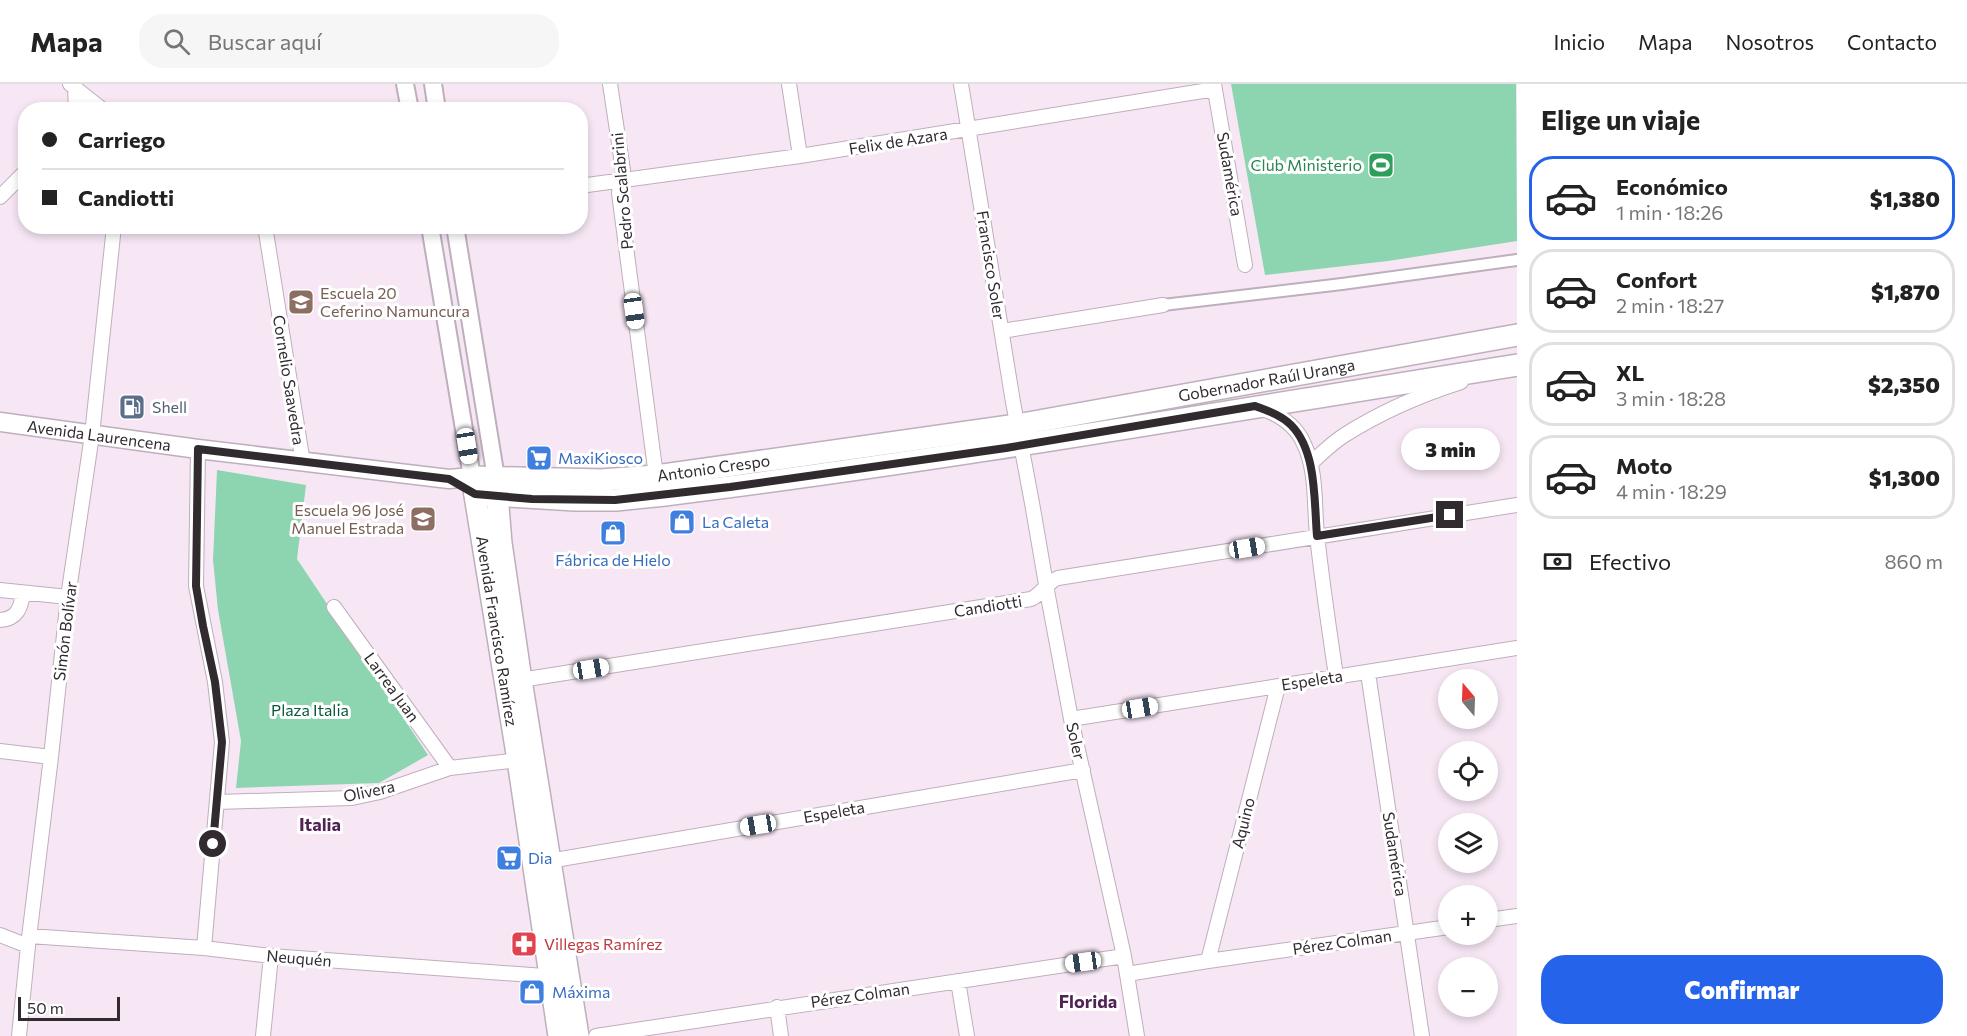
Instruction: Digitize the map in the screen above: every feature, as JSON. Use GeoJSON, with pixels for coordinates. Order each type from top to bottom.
{"type":"FeatureCollection","features":[{"type":"Feature","properties":{"kind":"main road","name":"Gobernador Raúl Uranga"},"geometry":{"type":"LineString","coordinates":[[1019,435],[1517,335]]}},
{"type":"Feature","properties":{"kind":"main road","name":"Gobernador Raúl Uranga"},"geometry":{"type":"LineString","coordinates":[[1019,435],[1255,406],[1513,366]]}},
{"type":"Feature","properties":{"kind":"main road","name":"Avenida Laurencena"},"geometry":{"type":"LineString","coordinates":[[0,422],[303,463],[449,479]]}},
{"type":"Feature","properties":{"kind":"main road","name":"Antonio Crespo"},"geometry":{"type":"LineString","coordinates":[[497,487],[656,476],[1019,435]]}},
{"type":"Feature","properties":{"kind":"main road","name":"Antonio Crespo"},"geometry":{"type":"LineString","coordinates":[[449,479],[473,485],[575,500],[615,500],[665,495],[1019,435]]}},
{"type":"Feature","properties":{"kind":"main road","name":"Avenida Francisco Ramírez"},"geometry":{"type":"LineString","coordinates":[[473,485],[518,760],[560,977],[578,1036]]}},
{"type":"Feature","properties":{"kind":"main road","name":"Avenida Francisco Ramírez"},"geometry":{"type":"LineString","coordinates":[[497,487],[501,543],[549,861],[560,977],[559,1036]]}},
{"type":"Feature","properties":{"kind":"street"},"geometry":{"type":"LineString","coordinates":[[405,84],[408,102]]}},
{"type":"Feature","properties":{"kind":"street"},"geometry":{"type":"LineString","coordinates":[[433,84],[436,102]]}},
{"type":"Feature","properties":{"kind":"street","name":"Pedro Scalabrini"},"geometry":{"type":"LineString","coordinates":[[610,84],[623,170],[619,193],[656,476]]}},
{"type":"Feature","properties":{"kind":"street"},"geometry":{"type":"LineString","coordinates":[[789,84],[800,156]]}},
{"type":"Feature","properties":{"kind":"street","name":"Francisco Soler"},"geometry":{"type":"LineString","coordinates":[[961,84],[1019,435]]}},
{"type":"Feature","properties":{"kind":"street"},"geometry":{"type":"LineString","coordinates":[[73,86],[75,102]]}},
{"type":"Feature","properties":{"kind":"street"},"geometry":{"type":"LineString","coordinates":[[73,86],[93,102]]}},
{"type":"Feature","properties":{"kind":"street","name":"Felix de Azara"},"geometry":{"type":"LineString","coordinates":[[588,185],[968,130],[1215,87]]}},
{"type":"Feature","properties":{"kind":"street","name":"Sudamérica"},"geometry":{"type":"LineString","coordinates":[[1215,87],[1245,265]]}},
{"type":"Feature","properties":{"kind":"street"},"geometry":{"type":"LineString","coordinates":[[0,198],[18,179]]}},
{"type":"Feature","properties":{"kind":"street","name":"Simón Bolívar"},"geometry":{"type":"LineString","coordinates":[[19,1036],[68,597],[93,435],[113,234]]}},
{"type":"Feature","properties":{"kind":"street","name":"Cornelio Saavedra"},"geometry":{"type":"LineString","coordinates":[[266,234],[303,463]]}},
{"type":"Feature","properties":{"kind":"street","name":"Avenida Francisco Ramírez"},"geometry":{"type":"LineString","coordinates":[[431,234],[473,485]]}},
{"type":"Feature","properties":{"kind":"street","name":"Avenida Francisco Ramírez"},"geometry":{"type":"LineString","coordinates":[[456,234],[497,487]]}},
{"type":"Feature","properties":{"kind":"street"},"geometry":{"type":"LineString","coordinates":[[1002,331],[1163,305],[1517,260]]}},
{"type":"Feature","properties":{"kind":"street"},"geometry":{"type":"LineString","coordinates":[[1311,463],[1341,437],[1374,418],[1446,387],[1513,366]]}},
{"type":"Feature","properties":{"kind":"street"},"geometry":{"type":"LineString","coordinates":[[1255,406],[1275,413],[1292,426],[1304,443],[1311,463],[1317,536],[1335,676]]}},
{"type":"Feature","properties":{"kind":"street","name":"Soler"},"geometry":{"type":"LineString","coordinates":[[1019,435],[1071,719],[1128,974],[1137,1036]]}},
{"type":"Feature","properties":{"kind":"street"},"geometry":{"type":"LineString","coordinates":[[198,449],[196,586],[221,716],[222,742],[204,948]]}},
{"type":"Feature","properties":{"kind":"street","name":"Candiotti"},"geometry":{"type":"LineString","coordinates":[[521,680],[1031,599],[1042,593],[1053,580],[1058,578],[1517,505]]}},
{"type":"Feature","properties":{"kind":"street"},"geometry":{"type":"LineString","coordinates":[[0,590],[68,597]]}},
{"type":"Feature","properties":{"kind":"street"},"geometry":{"type":"LineString","coordinates":[[0,620],[11,618],[17,613],[21,607],[23,593]]}},
{"type":"Feature","properties":{"kind":"street","name":"Larrea Juan"},"geometry":{"type":"LineString","coordinates":[[334,607],[450,768]]}},
{"type":"Feature","properties":{"kind":"street","name":"Espeleta"},"geometry":{"type":"LineString","coordinates":[[1071,719],[1517,648]]}},
{"type":"Feature","properties":{"kind":"street","name":"Sudamérica"},"geometry":{"type":"LineString","coordinates":[[1368,673],[1422,1036]]}},
{"type":"Feature","properties":{"kind":"street","name":"Aquino"},"geometry":{"type":"LineString","coordinates":[[1208,961],[1278,686]]}},
{"type":"Feature","properties":{"kind":"street"},"geometry":{"type":"LineString","coordinates":[[0,751],[51,757]]}},
{"type":"Feature","properties":{"kind":"street","name":"Olivera"},"geometry":{"type":"LineString","coordinates":[[217,802],[351,798],[380,792],[450,768],[518,760]]}},
{"type":"Feature","properties":{"kind":"street","name":"Espeleta"},"geometry":{"type":"LineString","coordinates":[[549,861],[1083,770]]}},
{"type":"Feature","properties":{"kind":"street"},"geometry":{"type":"LineString","coordinates":[[1498,919],[1517,916]]}},
{"type":"Feature","properties":{"kind":"street","name":"Pérez Colman"},"geometry":{"type":"LineString","coordinates":[[1128,974],[1438,929]]}},
{"type":"Feature","properties":{"kind":"street","name":"Neuquén"},"geometry":{"type":"LineString","coordinates":[[0,935],[28,941],[204,948],[271,956],[560,977]]}},
{"type":"Feature","properties":{"kind":"street"},"geometry":{"type":"LineString","coordinates":[[263,1036],[271,956]]}},
{"type":"Feature","properties":{"kind":"street","name":"Pérez Colman"},"geometry":{"type":"LineString","coordinates":[[596,1036],[1124,956]]}},
{"type":"Feature","properties":{"kind":"street"},"geometry":{"type":"LineString","coordinates":[[958,981],[967,1036]]}},
{"type":"Feature","properties":{"kind":"street"},"geometry":{"type":"LineString","coordinates":[[777,1008],[781,1036]]}},
{"type":"Feature","properties":{"kind":"green space","name":"Club Ministerio"},"geometry":{"type":"Polygon","coordinates":[[[1231,84],[1516,84],[1517,241],[1388,261],[1265,275],[1231,84]]]}},
{"type":"Feature","properties":{"kind":"green space","name":"Plaza Italia"},"geometry":{"type":"Polygon","coordinates":[[[217,470],[306,485],[297,559],[428,755],[379,783],[236,788],[241,741],[218,610],[213,560],[217,470]]]}},
{"type":"Feature","properties":{"kind":"place","name":"Club Ministerio"},"geometry":{"type":"Point","coordinates":[1381,165]}},
{"type":"Feature","properties":{"kind":"place","name":"Escuela 20 Ceferino Namuncura"},"geometry":{"type":"Point","coordinates":[301,302]}},
{"type":"Feature","properties":{"kind":"place","name":"Shell"},"geometry":{"type":"Point","coordinates":[132,407]}},
{"type":"Feature","properties":{"kind":"place","name":"MaxiKiosco"},"geometry":{"type":"Point","coordinates":[539,458]}},
{"type":"Feature","properties":{"kind":"place","name":"Escuela 96 José Manuel Estrada"},"geometry":{"type":"Point","coordinates":[423,519]}},
{"type":"Feature","properties":{"kind":"place","name":"La Caleta"},"geometry":{"type":"Point","coordinates":[682,522]}},
{"type":"Feature","properties":{"kind":"place","name":"Fábrica de Hielo"},"geometry":{"type":"Point","coordinates":[613,533]}},
{"type":"Feature","properties":{"kind":"place","name":"Dia"},"geometry":{"type":"Point","coordinates":[509,858]}},
{"type":"Feature","properties":{"kind":"place","name":"Villegas Ramírez"},"geometry":{"type":"Point","coordinates":[524,944]}},
{"type":"Feature","properties":{"kind":"place","name":"Máxima"},"geometry":{"type":"Point","coordinates":[532,992]}},
{"type":"Feature","properties":{"kind":"district","name":"Italia"},"geometry":{"type":"Point","coordinates":[320,825]}},
{"type":"Feature","properties":{"kind":"district","name":"Florida"},"geometry":{"type":"Point","coordinates":[1088,1002]}},
{"type":"Feature","properties":{"kind":"route"},"geometry":{"type":"LineString","coordinates":[[213,844],[222,742],[221,716],[196,586],[198,449],[449,479],[475,494],[532,499],[615,500],[730,487],[1006,448],[1255,406],[1275,413],[1292,426],[1304,443],[1311,463],[1317,536],[1450,515]]}}]}
